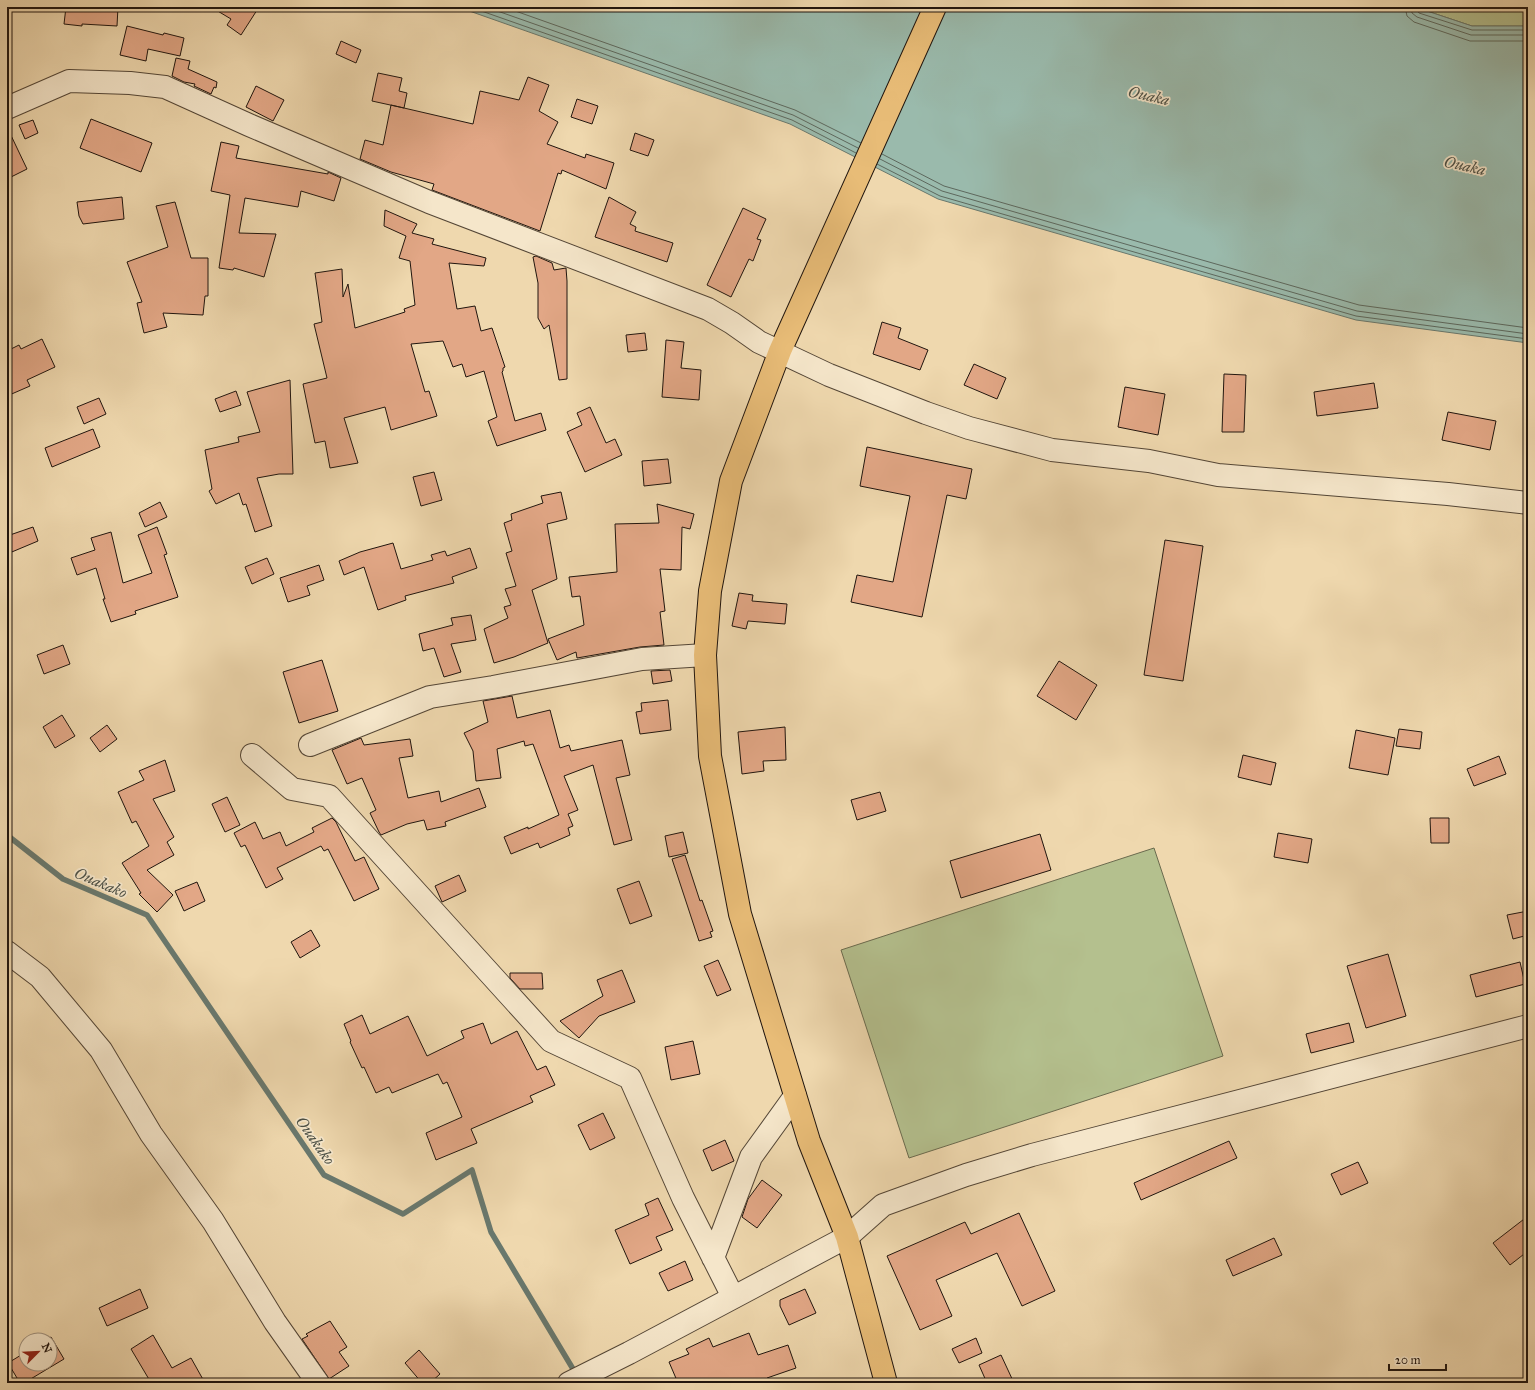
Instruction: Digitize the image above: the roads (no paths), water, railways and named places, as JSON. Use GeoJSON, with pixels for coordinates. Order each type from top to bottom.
{"type":"FeatureCollection","features":[{"type":"Feature","properties":{"kind":"main road"},"geometry":{"type":"LineString","coordinates":[[886,1383],[847,1237],[809,1142],[740,914],[710,756],[705,655],[710,591],[731,481],[780,351],[935,7]]}},
{"type":"Feature","properties":{"kind":"street"},"geometry":{"type":"LineString","coordinates":[[7,108],[69,81],[130,83],[165,87],[429,202],[708,309],[759,342],[829,375],[926,413],[970,428],[1052,450],[1149,461],[1218,475],[1448,494],[1528,503]]}},
{"type":"Feature","properties":{"kind":"street"},"geometry":{"type":"LineString","coordinates":[[310,745],[430,697],[493,687],[642,659],[705,655]]}},
{"type":"Feature","properties":{"kind":"street"},"geometry":{"type":"LineString","coordinates":[[252,755],[292,789],[329,796],[550,1042],[630,1078],[684,1198],[733,1297]]}},
{"type":"Feature","properties":{"kind":"street"},"geometry":{"type":"LineString","coordinates":[[7,952],[40,977],[101,1050],[151,1134],[213,1221],[275,1322],[318,1383]]}},
{"type":"Feature","properties":{"kind":"street"},"geometry":{"type":"LineString","coordinates":[[569,1383],[629,1353],[847,1237],[883,1205],[966,1175],[1032,1155],[1528,1026]]}},
{"type":"Feature","properties":{"kind":"street"},"geometry":{"type":"LineString","coordinates":[[713,1258],[751,1157],[795,1096]]}},
{"type":"Feature","properties":{"kind":"water","name":"Ouaka"},"geometry":{"type":"Polygon","coordinates":[[[458,7],[1415,7],[1472,26],[1528,26],[1528,343],[1356,320],[938,199],[790,124],[458,7]]]}},
{"type":"Feature","properties":{"kind":"waterway","name":"Ouakako"},"geometry":{"type":"LineString","coordinates":[[7,835],[63,879],[147,915],[324,1175],[403,1214],[472,1170],[491,1232],[576,1374]]}}]}
